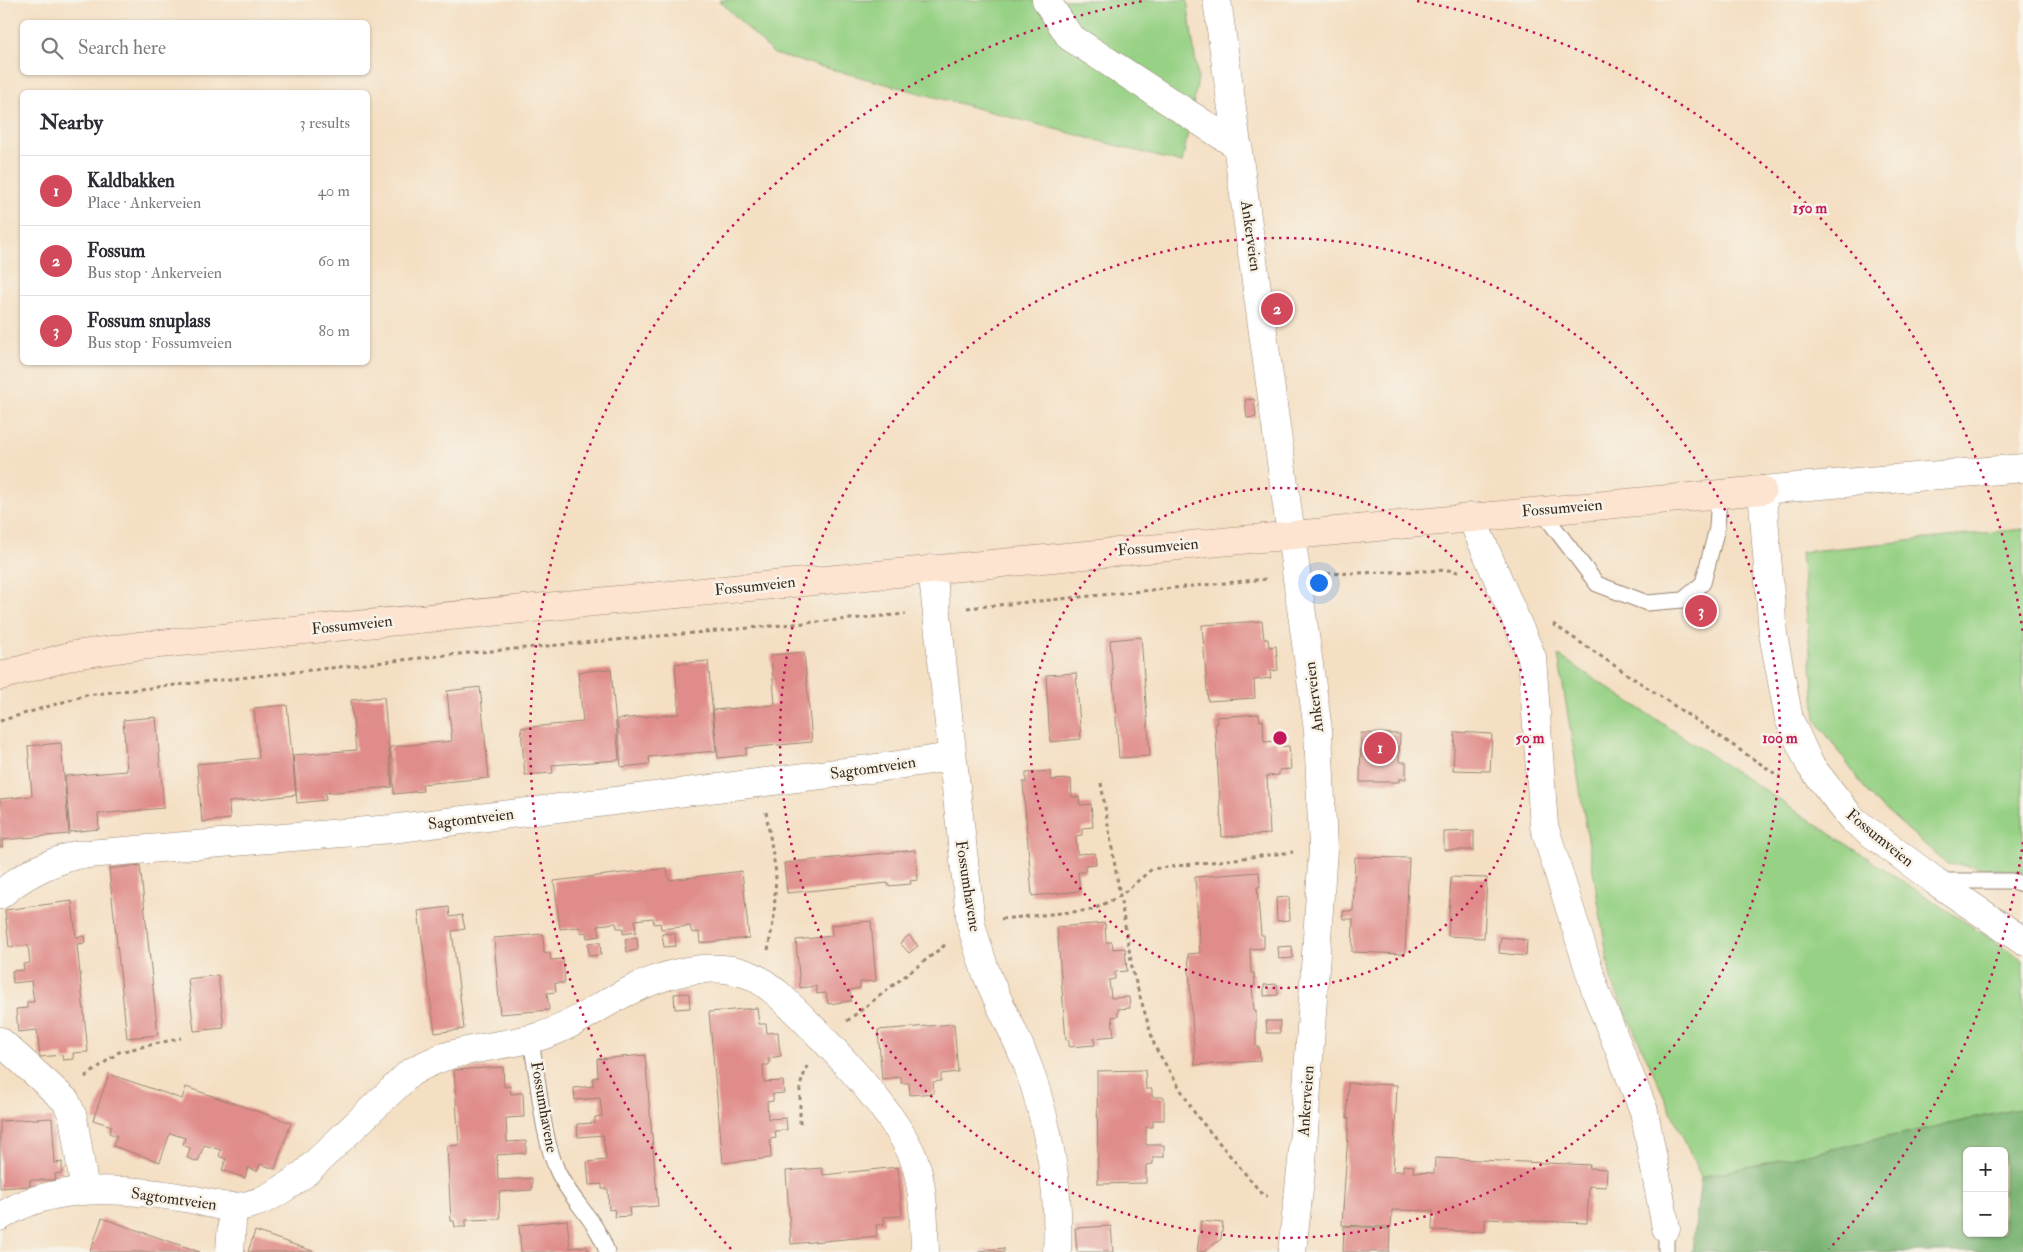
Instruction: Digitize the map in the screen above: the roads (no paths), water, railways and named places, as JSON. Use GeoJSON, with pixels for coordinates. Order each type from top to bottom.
{"type":"FeatureCollection","features":[{"type":"Feature","properties":{"kind":"street"},"geometry":{"type":"LineString","coordinates":[[1046,0],[1070,37],[1238,146]]}},
{"type":"Feature","properties":{"kind":"street","name":"Ankerveien"},"geometry":{"type":"LineString","coordinates":[[1217,0],[1299,575],[1318,730],[1323,848],[1303,1152],[1292,1252]]}},
{"type":"Feature","properties":{"kind":"street"},"geometry":{"type":"LineString","coordinates":[[1762,490],[2023,468]]}},
{"type":"Feature","properties":{"kind":"street","name":"Fossumveien"},"geometry":{"type":"LineString","coordinates":[[0,676],[74,655],[138,646],[1762,490],[1773,634],[1789,720],[1810,765],[1852,819],[1935,881],[2023,941]]}},
{"type":"Feature","properties":{"kind":"street"},"geometry":{"type":"LineString","coordinates":[[1471,517],[1532,657],[1544,826],[1596,992],[1644,1111],[1666,1240]]}},
{"type":"Feature","properties":{"kind":"street","name":"Fossumhavene"},"geometry":{"type":"LineString","coordinates":[[932,569],[951,757],[971,924],[987,974],[1028,1068],[1043,1116],[1051,1160],[1057,1252]]}},
{"type":"Feature","properties":{"kind":"street","name":"Sagtomtveien"},"geometry":{"type":"LineString","coordinates":[[0,895],[13,884],[51,862],[76,855],[391,829],[755,784],[951,757]]}},
{"type":"Feature","properties":{"kind":"street","name":"Fossumhavene"},"geometry":{"type":"LineString","coordinates":[[429,1061],[469,1049],[530,1038],[555,1031],[626,992],[680,972],[728,970],[746,974],[762,981],[789,1005],[823,1040],[887,1114],[911,1150],[923,1198],[925,1252]]}},
{"type":"Feature","properties":{"kind":"street"},"geometry":{"type":"LineString","coordinates":[[0,1041],[66,1101],[74,1117],[85,1191]]}},
{"type":"Feature","properties":{"kind":"street","name":"Sagtomtveien"},"geometry":{"type":"LineString","coordinates":[[0,1217],[12,1209],[57,1194],[85,1191],[154,1193],[233,1207],[249,1205],[285,1188],[304,1174],[410,1073],[429,1061]]}},
{"type":"Feature","properties":{"kind":"street","name":"Sagtomtveien"},"geometry":{"type":"LineString","coordinates":[[230,1252],[233,1207]]}},
{"type":"Feature","properties":{"kind":"lane"},"geometry":{"type":"LineString","coordinates":[[1541,510],[1597,584],[1647,603],[1683,600],[1703,583],[1717,528],[1719,494]]}},
{"type":"Feature","properties":{"kind":"lane"},"geometry":{"type":"LineString","coordinates":[[1935,881],[2011,881],[2023,884]]}},
{"type":"Feature","properties":{"kind":"lane","name":"Fossumhavene"},"geometry":{"type":"LineString","coordinates":[[530,1038],[538,1069],[549,1150],[558,1173],[598,1230],[607,1252]]}},
{"type":"Feature","properties":{"kind":"place","name":"Fossum"},"geometry":{"type":"Point","coordinates":[1277,309]}},
{"type":"Feature","properties":{"kind":"place","name":"Fossum snuplass"},"geometry":{"type":"Point","coordinates":[1701,611]}},
{"type":"Feature","properties":{"kind":"place","name":"Kaldbakken"},"geometry":{"type":"Point","coordinates":[1380,748]}}]}
